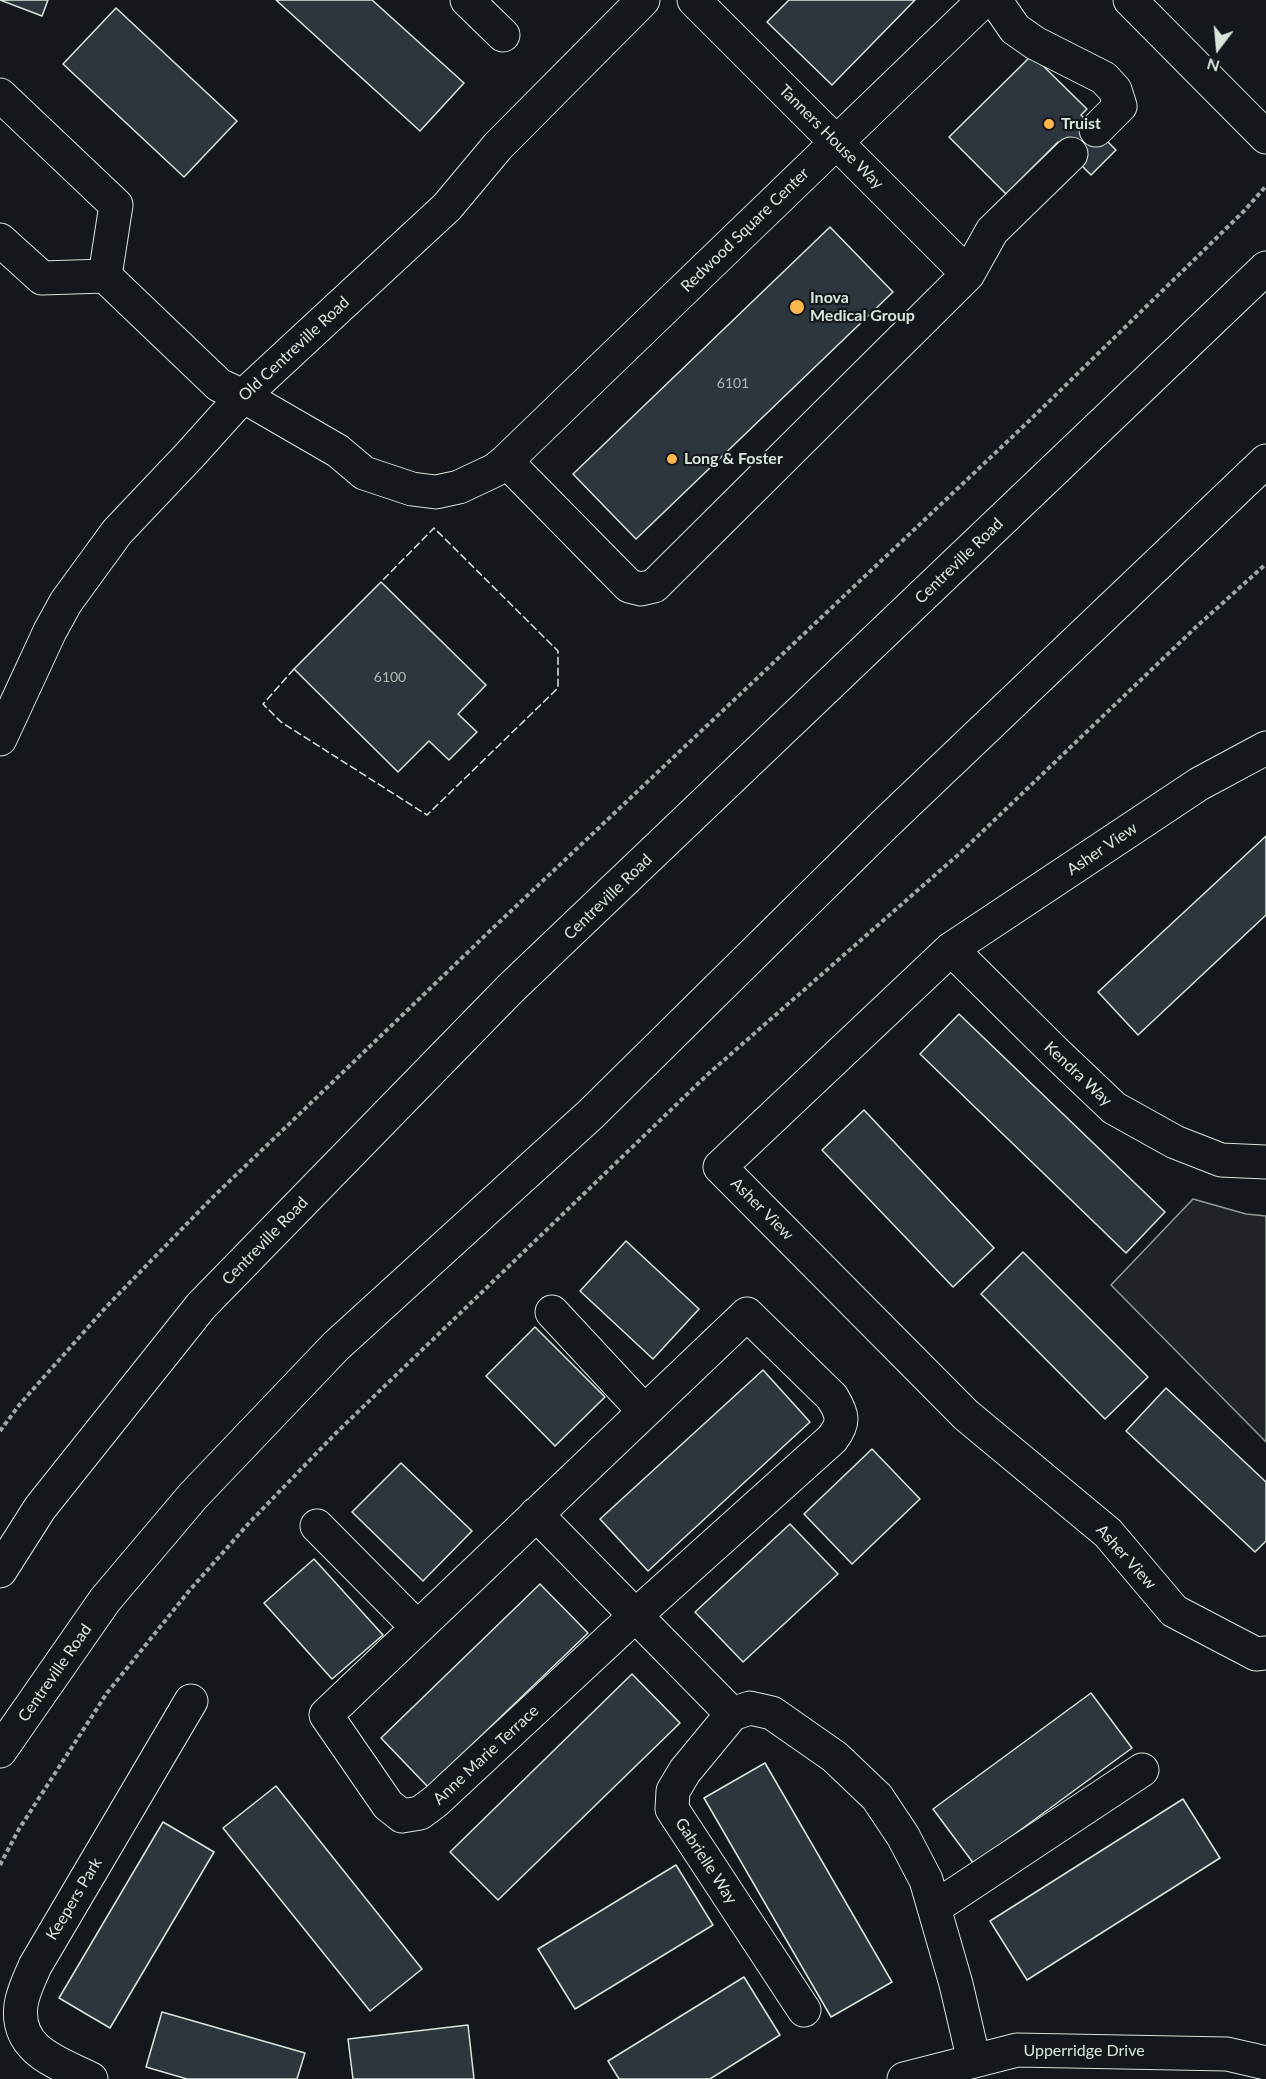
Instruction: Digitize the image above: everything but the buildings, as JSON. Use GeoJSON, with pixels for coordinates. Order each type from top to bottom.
{"type":"FeatureCollection","features":[{"type":"Feature","properties":{"kind":"main road"},"geometry":{"type":"LineString","coordinates":[[466,0],[503,35]]}},
{"type":"Feature","properties":{"kind":"main road","name":"Old Centreville Road"},"geometry":{"type":"LineString","coordinates":[[0,739],[50,631],[66,602],[117,532],[243,396],[447,207],[498,146],[643,0]]}},
{"type":"Feature","properties":{"kind":"main road","name":"Tanners House Way"},"geometry":{"type":"LineString","coordinates":[[694,0],[968,274]]}},
{"type":"Feature","properties":{"kind":"main road","name":"Redwood Square Center"},"geometry":{"type":"LineString","coordinates":[[105,276],[219,385],[243,396],[338,451],[364,473],[412,489],[436,492],[459,487],[495,470],[506,461],[984,0]]}},
{"type":"Feature","properties":{"kind":"main road"},"geometry":{"type":"LineString","coordinates":[[995,0],[1015,29],[1035,43],[1104,78],[1115,90],[1120,106],[1096,130]]}},
{"type":"Feature","properties":{"kind":"main road"},"geometry":{"type":"LineString","coordinates":[[1130,0],[1266,136]]}},
{"type":"Feature","properties":{"kind":"main road"},"geometry":{"type":"LineString","coordinates":[[0,95],[116,205],[105,276],[42,278],[0,240]]}},
{"type":"Feature","properties":{"kind":"main road"},"geometry":{"type":"LineString","coordinates":[[506,461],[629,586],[641,590],[654,586],[968,274],[992,231],[1071,154]]}},
{"type":"Feature","properties":{"kind":"main road","name":"Centreville Road"},"geometry":{"type":"LineString","coordinates":[[0,1571],[40,1508],[201,1306],[510,989],[1266,268]]}},
{"type":"Feature","properties":{"kind":"main road","name":"Centreville Road"},"geometry":{"type":"LineString","coordinates":[[0,1751],[105,1600],[193,1496],[336,1346],[591,1114],[886,823],[1266,461]]}},
{"type":"Feature","properties":{"kind":"main road","name":"Asher View"},"geometry":{"type":"LineString","coordinates":[[1266,748],[1199,784],[951,949],[720,1167],[966,1415],[1108,1533],[1174,1611],[1256,1654],[1266,1653]]}},
{"type":"Feature","properties":{"kind":"main road","name":"Kendra Way"},"geometry":{"type":"LineString","coordinates":[[951,949],[1054,1052],[1114,1108],[1175,1142],[1221,1160],[1266,1162]]}},
{"type":"Feature","properties":{"kind":"main road"},"geometry":{"type":"LineString","coordinates":[[552,1312],[644,1411]]}},
{"type":"Feature","properties":{"kind":"main road","name":"Anne Marie Terrace"},"geometry":{"type":"LineString","coordinates":[[747,1314],[832,1397],[842,1414],[840,1429],[832,1439],[436,1801],[420,1813],[402,1816],[388,1805],[326,1715],[644,1411],[747,1314]]}},
{"type":"Feature","properties":{"kind":"main road"},"geometry":{"type":"LineString","coordinates":[[536,1514],[732,1714],[750,1708],[772,1713],[835,1757],[877,1797],[903,1836],[926,1880],[956,1984],[974,2061]]}},
{"type":"Feature","properties":{"kind":"main road"},"geometry":{"type":"LineString","coordinates":[[317,1526],[417,1627]]}},
{"type":"Feature","properties":{"kind":"main road","name":"Keepers Park"},"geometry":{"type":"LineString","coordinates":[[92,2079],[40,2053],[27,2040],[22,2024],[21,2006],[35,1965],[191,1701]]}},
{"type":"Feature","properties":{"kind":"main road","name":"Gabrielle Way"},"geometry":{"type":"LineString","coordinates":[[732,1714],[685,1771],[673,1791],[672,1809],[804,2010]]}},
{"type":"Feature","properties":{"kind":"main road"},"geometry":{"type":"LineString","coordinates":[[934,1908],[1142,1770]]}},
{"type":"Feature","properties":{"kind":"main road","name":"Upperridge Drive"},"geometry":{"type":"LineString","coordinates":[[904,2079],[1017,2050],[1227,2066],[1266,2063]]}},
{"type":"Feature","properties":{"kind":"path"},"geometry":{"type":"LineString","coordinates":[[0,1431],[20,1404],[107,1306],[212,1198],[1029,421],[1244,211],[1266,186]]}},
{"type":"Feature","properties":{"kind":"path"},"geometry":{"type":"LineString","coordinates":[[0,1864],[19,1829],[107,1693],[189,1591],[249,1523],[336,1433],[707,1075],[944,868],[1196,627],[1266,564]]}},
{"type":"Feature","properties":{"kind":"shaded area"},"geometry":{"type":"Polygon","coordinates":[[[1193,1199],[1246,1214],[1266,1216],[1266,1442],[1111,1285],[1193,1199]]]}},
{"type":"Feature","properties":{"kind":"fence"},"geometry":{"type":"LineString","coordinates":[[294,669],[263,704],[281,722],[427,815],[558,688],[558,651],[434,528],[381,582]]}},
{"type":"Feature","properties":{"kind":"place","name":"Truist"},"geometry":{"type":"Point","coordinates":[1049,124]}},
{"type":"Feature","properties":{"kind":"place","name":"Inova Medical Group"},"geometry":{"type":"Point","coordinates":[797,307]}},
{"type":"Feature","properties":{"kind":"place","name":"Long & Foster"},"geometry":{"type":"Point","coordinates":[672,459]}}]}
